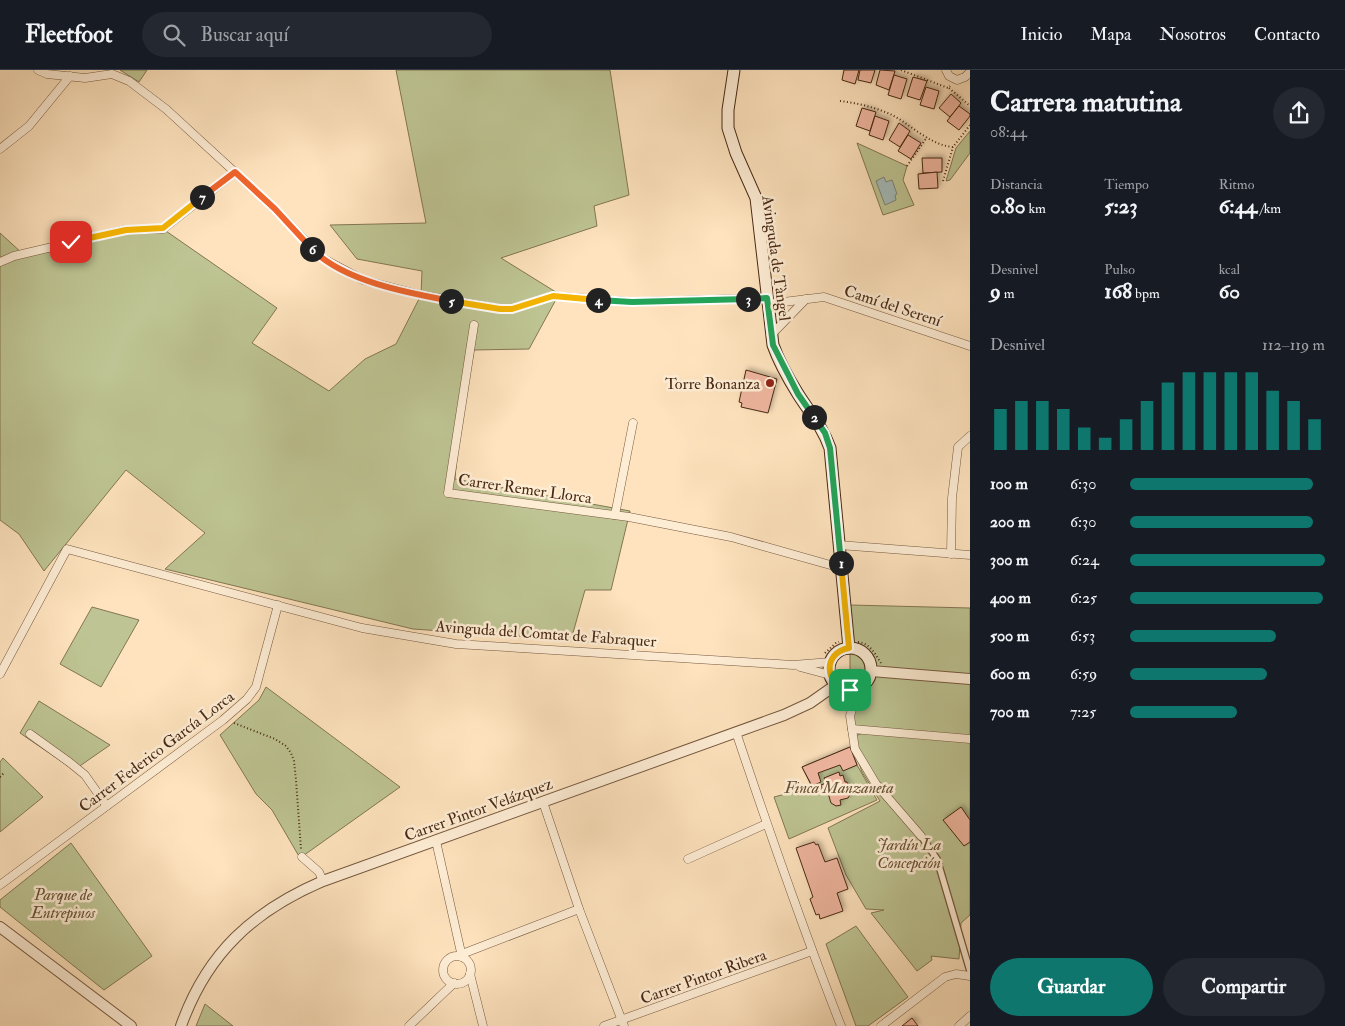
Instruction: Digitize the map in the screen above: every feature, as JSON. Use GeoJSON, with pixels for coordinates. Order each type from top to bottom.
{"type":"FeatureCollection","features":[{"type":"Feature","properties":{"kind":"main road","name":"Avinguda de Tàngel"},"geometry":{"type":"LineString","coordinates":[[734,70],[728,110],[728,128],[736,153],[756,198],[773,345],[777,357],[798,394],[825,433],[830,448],[849,644]]}},
{"type":"Feature","properties":{"kind":"main road"},"geometry":{"type":"LineString","coordinates":[[849,644],[869,660],[871,671],[867,681],[858,689],[843,688],[834,680],[827,659],[849,644]]}},
{"type":"Feature","properties":{"kind":"street"},"geometry":{"type":"LineString","coordinates":[[38,70],[47,74],[85,78],[111,72]]}},
{"type":"Feature","properties":{"kind":"street"},"geometry":{"type":"LineString","coordinates":[[946,70],[949,76],[954,79],[965,78],[970,72]]}},
{"type":"Feature","properties":{"kind":"street","name":"Camí del Serení"},"geometry":{"type":"LineString","coordinates":[[111,72],[129,82],[166,109],[275,209],[322,258],[363,280],[421,295],[500,309],[512,309],[553,296],[632,302],[767,301],[824,297],[970,346]]}},
{"type":"Feature","properties":{"kind":"street"},"geometry":{"type":"LineString","coordinates":[[0,149],[29,126],[70,76]]}},
{"type":"Feature","properties":{"kind":"street"},"geometry":{"type":"LineString","coordinates":[[0,262],[14,256],[126,230],[163,228],[235,172]]}},
{"type":"Feature","properties":{"kind":"street"},"geometry":{"type":"LineString","coordinates":[[771,335],[806,299]]}},
{"type":"Feature","properties":{"kind":"street","name":"Carrer Remer Llorca"},"geometry":{"type":"LineString","coordinates":[[474,325],[448,493],[615,515],[731,537],[841,568]]}},
{"type":"Feature","properties":{"kind":"street"},"geometry":{"type":"LineString","coordinates":[[615,515],[633,423]]}},
{"type":"Feature","properties":{"kind":"street"},"geometry":{"type":"LineString","coordinates":[[951,554],[952,498],[958,447],[970,436]]}},
{"type":"Feature","properties":{"kind":"street"},"geometry":{"type":"LineString","coordinates":[[839,545],[970,555]]}},
{"type":"Feature","properties":{"kind":"street","name":"Avinguda del Comtat de Fabraquer"},"geometry":{"type":"LineString","coordinates":[[0,674],[67,549],[362,628],[456,644],[793,665],[827,659]]}},
{"type":"Feature","properties":{"kind":"street","name":"Carrer Federico García Lorca"},"geometry":{"type":"LineString","coordinates":[[0,885],[223,720],[247,700],[256,687],[278,605]]}},
{"type":"Feature","properties":{"kind":"street","name":"Avinguda del Comtat de Fabraquer"},"geometry":{"type":"LineString","coordinates":[[793,665],[834,680]]}},
{"type":"Feature","properties":{"kind":"street"},"geometry":{"type":"LineString","coordinates":[[871,671],[970,679]]}},
{"type":"Feature","properties":{"kind":"street","name":"Carrer Pintor Velázquez"},"geometry":{"type":"LineString","coordinates":[[181,1026],[205,974],[228,944],[248,925],[284,899],[323,881],[793,711],[810,703],[834,680]]}},
{"type":"Feature","properties":{"kind":"street"},"geometry":{"type":"LineString","coordinates":[[858,689],[850,716],[855,749],[876,784],[921,836],[937,859],[970,971]]}},
{"type":"Feature","properties":{"kind":"street"},"geometry":{"type":"LineString","coordinates":[[852,729],[970,739]]}},
{"type":"Feature","properties":{"kind":"street"},"geometry":{"type":"LineString","coordinates":[[736,732],[766,824],[841,1026]]}},
{"type":"Feature","properties":{"kind":"street"},"geometry":{"type":"LineString","coordinates":[[30,734],[85,775],[106,805]]}},
{"type":"Feature","properties":{"kind":"street"},"geometry":{"type":"LineString","coordinates":[[543,802],[579,909],[623,1023]]}},
{"type":"Feature","properties":{"kind":"street"},"geometry":{"type":"LineString","coordinates":[[688,859],[766,824]]}},
{"type":"Feature","properties":{"kind":"street"},"geometry":{"type":"LineString","coordinates":[[436,841],[462,956],[470,967],[470,974],[484,1026]]}},
{"type":"Feature","properties":{"kind":"street"},"geometry":{"type":"LineString","coordinates":[[302,857],[318,872],[323,881]]}},
{"type":"Feature","properties":{"kind":"street"},"geometry":{"type":"LineString","coordinates":[[454,983],[445,977],[444,966],[453,957],[462,956],[579,909]]}},
{"type":"Feature","properties":{"kind":"street"},"geometry":{"type":"LineString","coordinates":[[0,928],[131,1026]]}},
{"type":"Feature","properties":{"kind":"street","name":"Carrer Pintor Ribera"},"geometry":{"type":"LineString","coordinates":[[604,1026],[623,1023],[812,951]]}},
{"type":"Feature","properties":{"kind":"street"},"geometry":{"type":"LineString","coordinates":[[409,1026],[454,983],[465,982],[470,974]]}},
{"type":"Feature","properties":{"kind":"street"},"geometry":{"type":"LineString","coordinates":[[881,1026],[945,977],[956,974],[970,976]]}},
{"type":"Feature","properties":{"kind":"street"},"geometry":{"type":"LineString","coordinates":[[960,1026],[970,1016]]}},
{"type":"Feature","properties":{"kind":"path"},"geometry":{"type":"LineString","coordinates":[[902,70],[948,88],[970,106]]}},
{"type":"Feature","properties":{"kind":"path"},"geometry":{"type":"LineString","coordinates":[[948,88],[954,79]]}},
{"type":"Feature","properties":{"kind":"path"},"geometry":{"type":"LineString","coordinates":[[840,101],[861,104],[890,114],[942,146],[953,147]]}},
{"type":"Feature","properties":{"kind":"path"},"geometry":{"type":"LineString","coordinates":[[943,181],[953,147],[970,125]]}},
{"type":"Feature","properties":{"kind":"path"},"geometry":{"type":"LineString","coordinates":[[907,166],[928,137]]}},
{"type":"Feature","properties":{"kind":"path"},"geometry":{"type":"LineString","coordinates":[[483,634],[630,645]]}},
{"type":"Feature","properties":{"kind":"path"},"geometry":{"type":"LineString","coordinates":[[827,659],[836,643],[864,642],[886,666]]}},
{"type":"Feature","properties":{"kind":"path"},"geometry":{"type":"LineString","coordinates":[[234,723],[275,739],[286,746],[291,753],[294,761],[302,857]]}},
{"type":"Feature","properties":{"kind":"path"},"geometry":{"type":"LineString","coordinates":[[0,777],[4,773]]}},
{"type":"Feature","properties":{"kind":"green space"},"geometry":{"type":"Polygon","coordinates":[[[120,70],[147,70],[139,82],[120,70]]]}},
{"type":"Feature","properties":{"kind":"green space"},"geometry":{"type":"Polygon","coordinates":[[[396,70],[610,70],[629,195],[594,206],[597,226],[501,258],[559,294],[529,349],[474,350],[459,429],[455,479],[630,511],[611,590],[585,590],[571,640],[413,629],[165,569],[205,533],[126,470],[44,571],[19,534],[0,520],[0,233],[23,254],[125,230],[163,229],[277,308],[252,343],[329,391],[365,359],[396,344],[421,295],[422,271],[357,259],[330,225],[426,223],[396,70]]]}},
{"type":"Feature","properties":{"kind":"green space"},"geometry":{"type":"Polygon","coordinates":[[[970,131],[970,153],[950,180],[946,181],[956,148],[970,131]]]}},
{"type":"Feature","properties":{"kind":"green space"},"geometry":{"type":"Polygon","coordinates":[[[857,143],[907,166],[903,180],[914,205],[883,215],[857,143]]]}},
{"type":"Feature","properties":{"kind":"green space","name":"Jardín La Concepción"},"geometry":{"type":"Polygon","coordinates":[[[850,605],[970,608],[970,915],[961,923],[959,959],[931,956],[932,960],[917,971],[871,913],[884,910],[866,909],[846,875],[828,828],[880,801],[862,772],[850,738],[868,731],[852,729],[850,716],[850,605]]]}},
{"type":"Feature","properties":{"kind":"green space"},"geometry":{"type":"Polygon","coordinates":[[[92,607],[139,620],[101,687],[60,664],[92,607]]]}},
{"type":"Feature","properties":{"kind":"green space"},"geometry":{"type":"Polygon","coordinates":[[[266,687],[400,787],[300,858],[272,810],[256,794],[220,735],[259,700],[266,687]]]}},
{"type":"Feature","properties":{"kind":"green space"},"geometry":{"type":"Polygon","coordinates":[[[39,701],[110,745],[74,770],[20,733],[39,701]]]}},
{"type":"Feature","properties":{"kind":"green space","name":"Finca Manzaneta"},"geometry":{"type":"Polygon","coordinates":[[[850,747],[857,765],[877,800],[789,839],[774,797],[812,787],[802,767],[850,747]]]}},
{"type":"Feature","properties":{"kind":"green space"},"geometry":{"type":"Polygon","coordinates":[[[3,758],[43,797],[0,832],[0,762],[3,758]]]}},
{"type":"Feature","properties":{"kind":"green space","name":"Parque de Entrepinos"},"geometry":{"type":"Polygon","coordinates":[[[71,843],[152,956],[104,990],[0,907],[0,900],[71,843]]]}},
{"type":"Feature","properties":{"kind":"green space"},"geometry":{"type":"Polygon","coordinates":[[[856,926],[908,997],[868,1026],[856,1026],[826,944],[856,926]]]}},
{"type":"Feature","properties":{"kind":"green space"},"geometry":{"type":"Polygon","coordinates":[[[205,1004],[233,1026],[196,1026],[205,1004]]]}},
{"type":"Feature","properties":{"kind":"water"},"geometry":{"type":"Polygon","coordinates":[[[884,177],[886,182],[892,180],[897,194],[895,195],[896,200],[885,205],[876,181],[884,177]]]}},
{"type":"Feature","properties":{"kind":"building"},"geometry":{"type":"Polygon","coordinates":[[[844,70],[859,70],[855,84],[842,80],[844,70]]]}},
{"type":"Feature","properties":{"kind":"building"},"geometry":{"type":"Polygon","coordinates":[[[860,70],[875,70],[871,83],[858,80],[860,70]]]}},
{"type":"Feature","properties":{"kind":"building"},"geometry":{"type":"Polygon","coordinates":[[[880,70],[895,71],[889,90],[876,85],[880,70]]]}},
{"type":"Feature","properties":{"kind":"building"},"geometry":{"type":"Polygon","coordinates":[[[894,75],[907,79],[901,99],[888,95],[894,75]]]}},
{"type":"Feature","properties":{"kind":"building"},"geometry":{"type":"Polygon","coordinates":[[[913,77],[927,81],[920,100],[907,96],[913,77]]]}},
{"type":"Feature","properties":{"kind":"building"},"geometry":{"type":"Polygon","coordinates":[[[926,87],[939,91],[934,109],[920,105],[926,87]]]}},
{"type":"Feature","properties":{"kind":"building"},"geometry":{"type":"Polygon","coordinates":[[[951,94],[961,103],[950,117],[939,108],[951,94]]]}},
{"type":"Feature","properties":{"kind":"building"},"geometry":{"type":"Polygon","coordinates":[[[959,106],[970,116],[959,130],[947,121],[959,106]]]}},
{"type":"Feature","properties":{"kind":"building"},"geometry":{"type":"Polygon","coordinates":[[[862,108],[876,112],[870,131],[856,126],[862,108]]]}},
{"type":"Feature","properties":{"kind":"building"},"geometry":{"type":"Polygon","coordinates":[[[875,116],[889,121],[883,140],[869,135],[875,116]]]}},
{"type":"Feature","properties":{"kind":"building"},"geometry":{"type":"Polygon","coordinates":[[[899,123],[910,131],[900,147],[889,140],[899,123]]]}},
{"type":"Feature","properties":{"kind":"building"},"geometry":{"type":"Polygon","coordinates":[[[908,135],[921,143],[911,159],[898,151],[908,135]]]}},
{"type":"Feature","properties":{"kind":"building"},"geometry":{"type":"Polygon","coordinates":[[[922,158],[942,158],[942,172],[923,173],[922,158]]]}},
{"type":"Feature","properties":{"kind":"building"},"geometry":{"type":"Polygon","coordinates":[[[937,172],[938,188],[919,189],[918,174],[937,172]]]}},
{"type":"Feature","properties":{"kind":"building"},"geometry":{"type":"Polygon","coordinates":[[[746,370],[777,379],[768,413],[741,407],[742,403],[739,402],[746,370]]]}},
{"type":"Feature","properties":{"kind":"building"},"geometry":{"type":"Polygon","coordinates":[[[850,747],[857,765],[843,771],[840,765],[818,773],[821,782],[812,786],[802,767],[850,747]]]}},
{"type":"Feature","properties":{"kind":"building"},"geometry":{"type":"Polygon","coordinates":[[[839,772],[840,776],[843,775],[845,782],[847,782],[851,793],[848,798],[840,800],[841,805],[836,806],[831,803],[828,793],[824,794],[821,785],[826,783],[824,778],[839,772]]]}},
{"type":"Feature","properties":{"kind":"building"},"geometry":{"type":"Polygon","coordinates":[[[961,807],[970,820],[970,842],[964,846],[943,820],[961,807]]]}},
{"type":"Feature","properties":{"kind":"building"},"geometry":{"type":"Polygon","coordinates":[[[814,842],[816,845],[818,844],[825,862],[837,858],[848,889],[837,893],[843,911],[820,919],[819,914],[816,915],[810,899],[813,897],[796,848],[814,842]]]}},
{"type":"Feature","properties":{"kind":"building"},"geometry":{"type":"Polygon","coordinates":[[[912,1018],[918,1026],[902,1026],[912,1018]]]}},
{"type":"Feature","properties":{"kind":"place","name":"Torre Bonanza"},"geometry":{"type":"Point","coordinates":[770,383]}},
{"type":"Feature","properties":{"kind":"route"},"geometry":{"type":"LineString","coordinates":[[71,242],[126,230],[163,228],[235,172],[275,209],[322,258],[363,280],[421,295],[500,309],[512,309],[553,296],[632,302],[767,298],[773,345],[777,357],[798,394],[825,433],[830,448],[849,648],[838,651],[834,655],[831,662],[830,675],[837,684],[850,690]]}}]}
